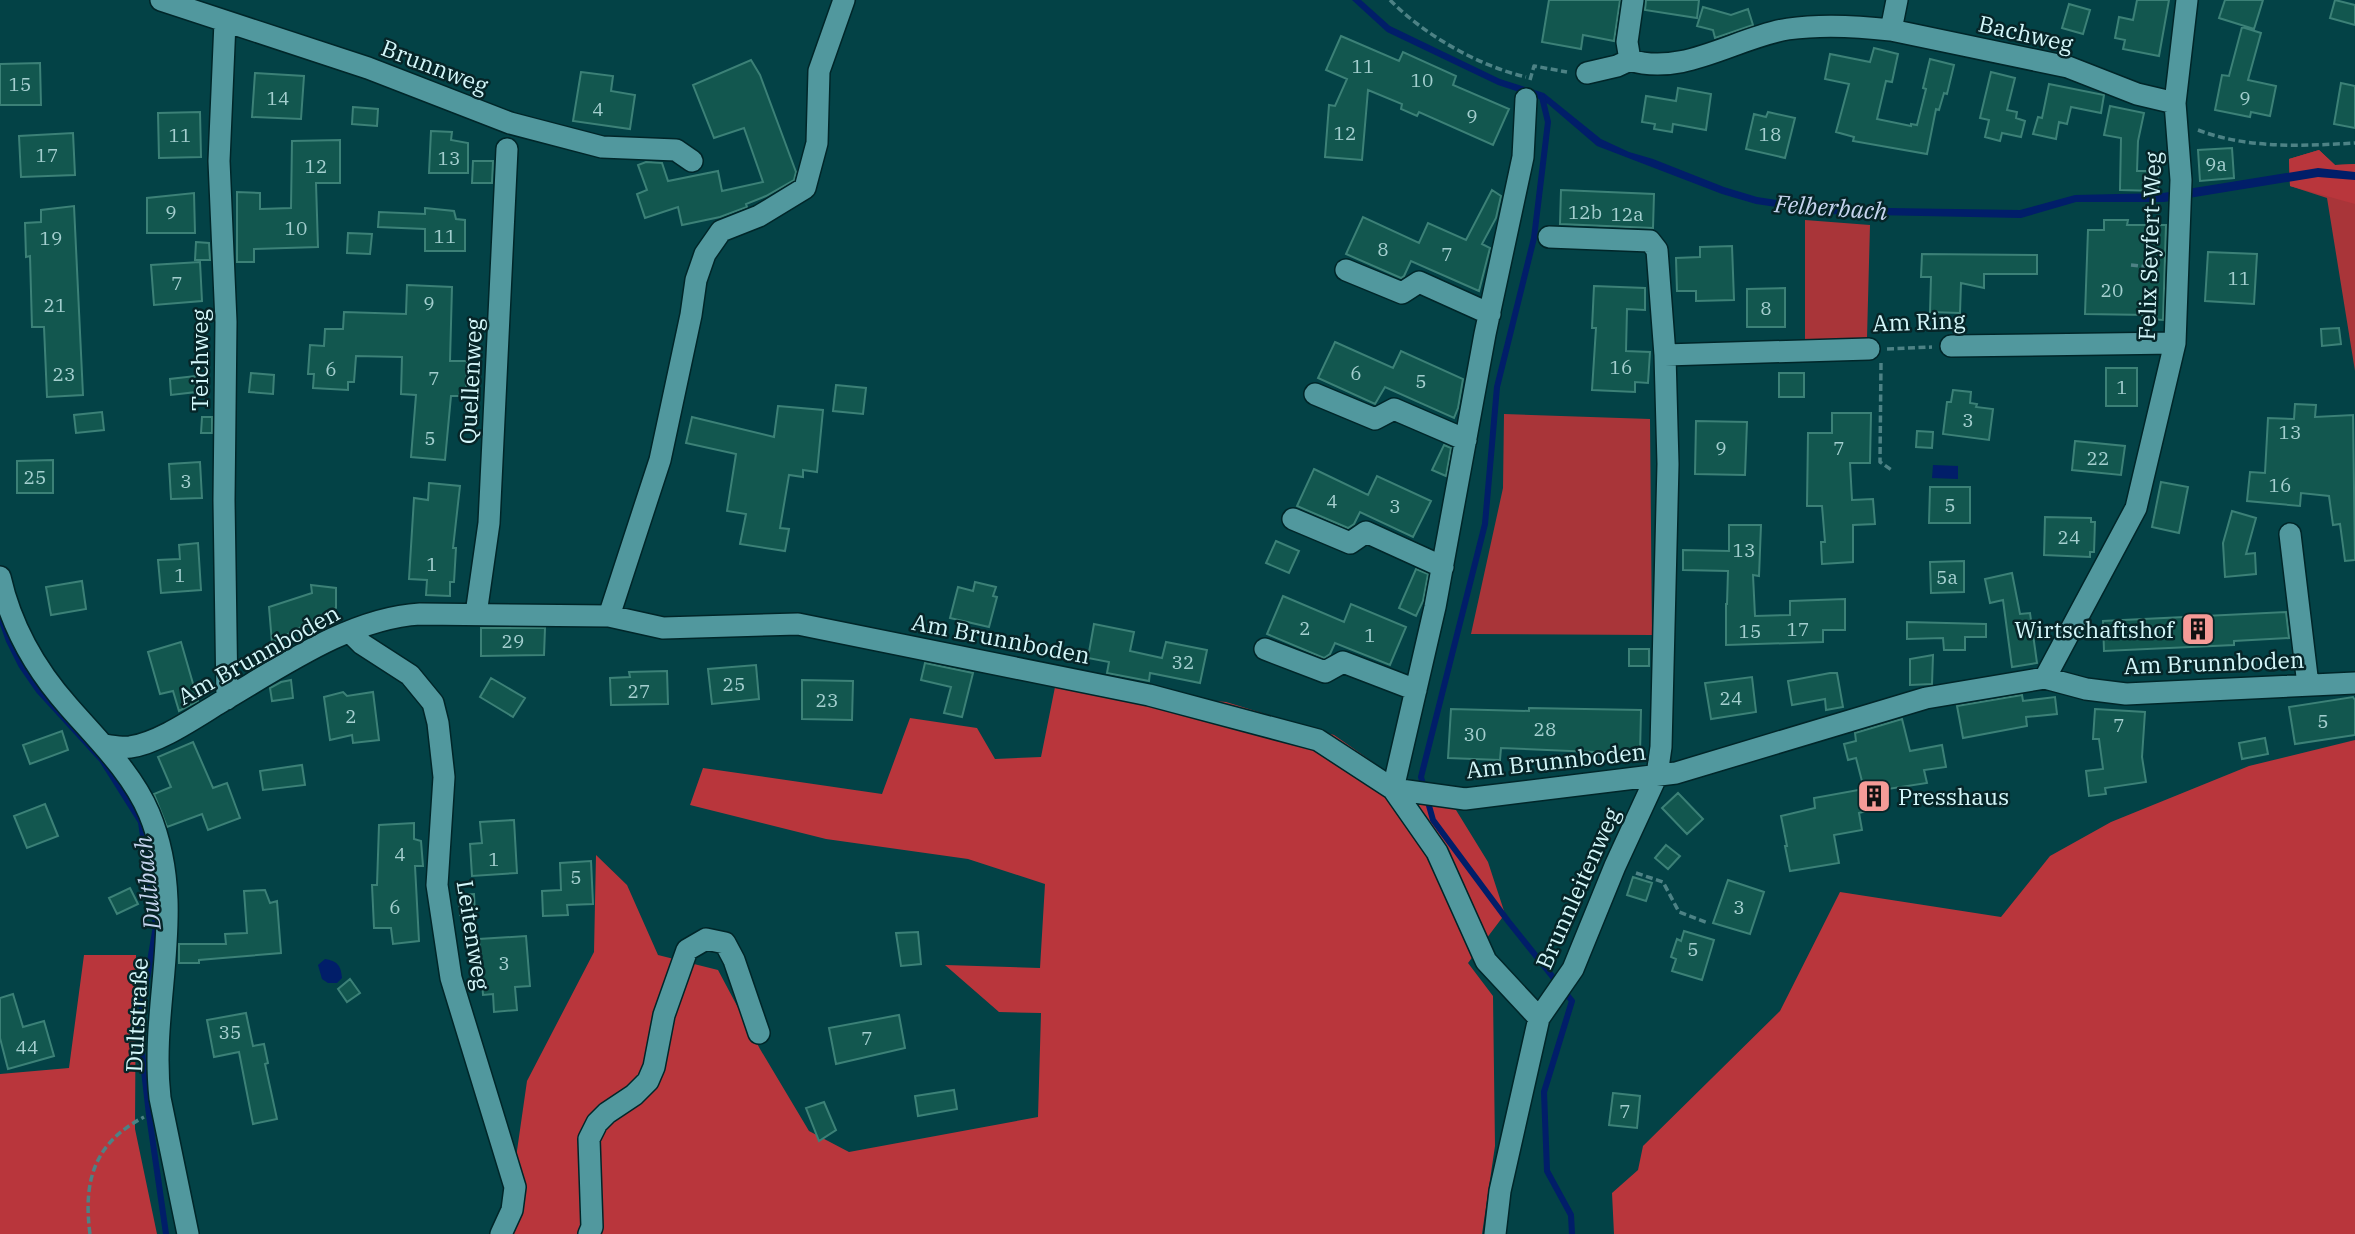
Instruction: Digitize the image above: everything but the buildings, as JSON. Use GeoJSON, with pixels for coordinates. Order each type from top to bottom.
{"type":"FeatureCollection","features":[{"type":"Feature","properties":{"kind":"street","name":"Brunnweg"},"geometry":{"type":"LineString","coordinates":[[161,0],[368,68],[510,123],[602,147],[676,150],[692,161]]}},
{"type":"Feature","properties":{"kind":"street"},"geometry":{"type":"LineString","coordinates":[[609,616],[660,460],[696,280],[705,254],[721,231],[759,216],[804,188],[817,143],[819,71],[844,0]]}},
{"type":"Feature","properties":{"kind":"street"},"geometry":{"type":"LineString","coordinates":[[1630,60],[1627,42],[1633,0]]}},
{"type":"Feature","properties":{"kind":"street"},"geometry":{"type":"LineString","coordinates":[[1891,30],[1897,0]]}},
{"type":"Feature","properties":{"kind":"street","name":"Felix Seyfert-Weg"},"geometry":{"type":"LineString","coordinates":[[2045,678],[2136,508],[2175,343],[2180,196],[2176,112],[2187,0]]}},
{"type":"Feature","properties":{"kind":"street","name":"Teichweg"},"geometry":{"type":"LineString","coordinates":[[225,22],[219,161],[226,322],[224,500],[227,699]]}},
{"type":"Feature","properties":{"kind":"street","name":"Bachweg"},"geometry":{"type":"LineString","coordinates":[[1587,72],[1618,66],[1630,60],[1643,64],[1695,58],[1787,29],[1864,26],[2068,67],[2176,112]]}},
{"type":"Feature","properties":{"kind":"street"},"geometry":{"type":"LineString","coordinates":[[1402,790],[1416,690],[1443,567],[1489,314],[1523,157],[1528,88]]}},
{"type":"Feature","properties":{"kind":"street","name":"Quellenweg"},"geometry":{"type":"LineString","coordinates":[[476,614],[489,523],[507,149]]}},
{"type":"Feature","properties":{"kind":"street"},"geometry":{"type":"LineString","coordinates":[[1549,237],[1650,241],[1657,250],[1665,355],[1668,478],[1661,747],[1657,775]]}},
{"type":"Feature","properties":{"kind":"street"},"geometry":{"type":"LineString","coordinates":[[1346,270],[1402,293],[1419,282],[1489,314]]}},
{"type":"Feature","properties":{"kind":"street","name":"Am Ring"},"geometry":{"type":"LineString","coordinates":[[1951,346],[2175,343]]}},
{"type":"Feature","properties":{"kind":"street","name":"Am Ring"},"geometry":{"type":"LineString","coordinates":[[1665,355],[1869,349]]}},
{"type":"Feature","properties":{"kind":"street"},"geometry":{"type":"LineString","coordinates":[[1315,394],[1375,419],[1395,409],[1466,440]]}},
{"type":"Feature","properties":{"kind":"street"},"geometry":{"type":"LineString","coordinates":[[1293,519],[1350,544],[1366,532],[1443,567]]}},
{"type":"Feature","properties":{"kind":"street"},"geometry":{"type":"LineString","coordinates":[[2290,534],[2308,685]]}},
{"type":"Feature","properties":{"kind":"street","name":"Dultstraße"},"geometry":{"type":"LineString","coordinates":[[0,577],[10,634],[103,745],[139,793],[164,863],[167,877],[167,937],[158,1038],[158,1076],[160,1098],[188,1234]]}},
{"type":"Feature","properties":{"kind":"street","name":"Am Brunnboden"},"geometry":{"type":"LineString","coordinates":[[103,745],[127,748],[174,730],[318,646],[375,622],[404,615],[609,616],[663,628],[798,624],[1149,695],[1318,740],[1402,790],[1465,799],[1676,773],[1926,698],[2045,678],[2086,689],[2126,694],[2355,683]]}},
{"type":"Feature","properties":{"kind":"street","name":"Leitenweg"},"geometry":{"type":"LineString","coordinates":[[350,632],[362,644],[410,675],[433,703],[444,777],[437,885],[451,978],[515,1187],[512,1210],[501,1234]]}},
{"type":"Feature","properties":{"kind":"street"},"geometry":{"type":"LineString","coordinates":[[1265,649],[1325,672],[1343,662],[1416,690]]}},
{"type":"Feature","properties":{"kind":"street","name":"Brunnleitenweg"},"geometry":{"type":"LineString","coordinates":[[1495,1234],[1500,1191],[1539,1018],[1569,976],[1657,775]]}},
{"type":"Feature","properties":{"kind":"street","name":"Brunnleitenweg"},"geometry":{"type":"LineString","coordinates":[[1402,790],[1437,852],[1486,961],[1539,1018]]}},
{"type":"Feature","properties":{"kind":"street"},"geometry":{"type":"LineString","coordinates":[[590,1234],[589,1139],[597,1123],[607,1113],[634,1095],[648,1081],[654,1067],[664,1014],[687,950],[706,939],[725,943],[734,960],[759,1033]]}},
{"type":"Feature","properties":{"kind":"path"},"geometry":{"type":"LineString","coordinates":[[1390,0],[1435,37],[1508,73],[1528,88],[1534,66],[1587,72]]}},
{"type":"Feature","properties":{"kind":"path"},"geometry":{"type":"LineString","coordinates":[[2176,112],[2211,135],[2235,141],[2283,145],[2355,143]]}},
{"type":"Feature","properties":{"kind":"path"},"geometry":{"type":"LineString","coordinates":[[2131,265],[2178,269]]}},
{"type":"Feature","properties":{"kind":"path","name":"Am Ring"},"geometry":{"type":"LineString","coordinates":[[1869,349],[1951,346]]}},
{"type":"Feature","properties":{"kind":"path"},"geometry":{"type":"LineString","coordinates":[[1869,349],[1881,359],[1880,462],[1893,471]]}},
{"type":"Feature","properties":{"kind":"path","name":"Brunnleitenweg"},"geometry":{"type":"LineString","coordinates":[[1636,873],[1663,882],[1679,912],[1708,923]]}},
{"type":"Feature","properties":{"kind":"path"},"geometry":{"type":"LineString","coordinates":[[90,1234],[87,1199],[92,1174],[101,1153],[113,1137],[128,1125],[149,1115]]}},
{"type":"Feature","properties":{"kind":"shaded area"},"geometry":{"type":"Polygon","coordinates":[[[1352,0],[1361,0],[1390,26],[1500,79],[1544,93],[1601,139],[1629,152],[1757,197],[1823,207],[2020,210],[2075,195],[2163,193],[2318,168],[2355,172],[2355,180],[2318,177],[2164,202],[2076,202],[2021,218],[1824,214],[1756,204],[1722,194],[1597,146],[1548,104],[1498,85],[1387,32],[1352,0]]]}},
{"type":"Feature","properties":{"kind":"shaded area"},"geometry":{"type":"Polygon","coordinates":[[[2319,150],[2335,165],[2355,164],[2355,371],[2327,198],[2290,186],[2289,159],[2319,150]]]}},
{"type":"Feature","properties":{"kind":"shaded area"},"geometry":{"type":"Polygon","coordinates":[[[2319,150],[2335,165],[2355,164],[2355,204],[2290,186],[2289,159],[2319,150]]]}},
{"type":"Feature","properties":{"kind":"shaded area"},"geometry":{"type":"Polygon","coordinates":[[[1805,220],[1870,225],[1867,338],[1805,341],[1805,220]]]}},
{"type":"Feature","properties":{"kind":"shaded area"},"geometry":{"type":"Polygon","coordinates":[[[1504,414],[1650,419],[1652,635],[1471,634],[1503,488],[1504,414]]]}},
{"type":"Feature","properties":{"kind":"shaded area"},"geometry":{"type":"Polygon","coordinates":[[[1933,465],[1958,466],[1958,479],[1932,478],[1933,465]]]}},
{"type":"Feature","properties":{"kind":"shaded area"},"geometry":{"type":"Polygon","coordinates":[[[1055,687],[1226,702],[1334,735],[1400,781],[1456,810],[1488,862],[1505,914],[1468,963],[1493,996],[1495,1146],[1482,1234],[505,1234],[527,1081],[594,952],[596,855],[627,885],[658,955],[718,970],[760,1049],[809,1131],[849,1152],[1038,1117],[1041,1013],[999,1012],[945,965],[1040,968],[1045,884],[968,859],[826,839],[690,805],[703,768],[882,794],[910,718],[977,728],[995,759],[1041,757],[1055,687]]]}},
{"type":"Feature","properties":{"kind":"shaded area"},"geometry":{"type":"Polygon","coordinates":[[[2355,740],[2355,1234],[1614,1234],[1612,1193],[1638,1170],[1643,1146],[1780,1011],[1840,892],[2001,917],[2050,856],[2111,822],[2249,766],[2355,740]]]}},
{"type":"Feature","properties":{"kind":"shaded area"},"geometry":{"type":"Polygon","coordinates":[[[84,955],[136,955],[135,1129],[157,1234],[0,1234],[0,1074],[69,1068],[84,955]]]}},
{"type":"Feature","properties":{"kind":"shaded area"},"geometry":{"type":"Polygon","coordinates":[[[325,959],[335,962],[341,970],[342,978],[337,983],[328,983],[322,979],[318,965],[325,959]]]}},
{"type":"Feature","properties":{"kind":"waterway"},"geometry":{"type":"LineString","coordinates":[[1542,97],[1548,122],[1534,238],[1497,387],[1485,524],[1421,777],[1433,820],[1572,1001],[1544,1092],[1547,1171],[1571,1215],[1572,1234]]}},
{"type":"Feature","properties":{"kind":"waterway","name":"Dultbach"},"geometry":{"type":"LineString","coordinates":[[0,616],[21,665],[39,691],[102,760],[141,822],[156,926],[139,1026],[166,1234]]}},
{"type":"Feature","properties":{"kind":"place","name":"Wirtschaftshof"},"geometry":{"type":"Point","coordinates":[2198,629]}},
{"type":"Feature","properties":{"kind":"place","name":"Presshaus"},"geometry":{"type":"Point","coordinates":[1874,796]}},
{"type":"Feature","properties":{"kind":"water label","name":"Felberbach"},"geometry":{"type":"Point","coordinates":[1831,207]}}]}
